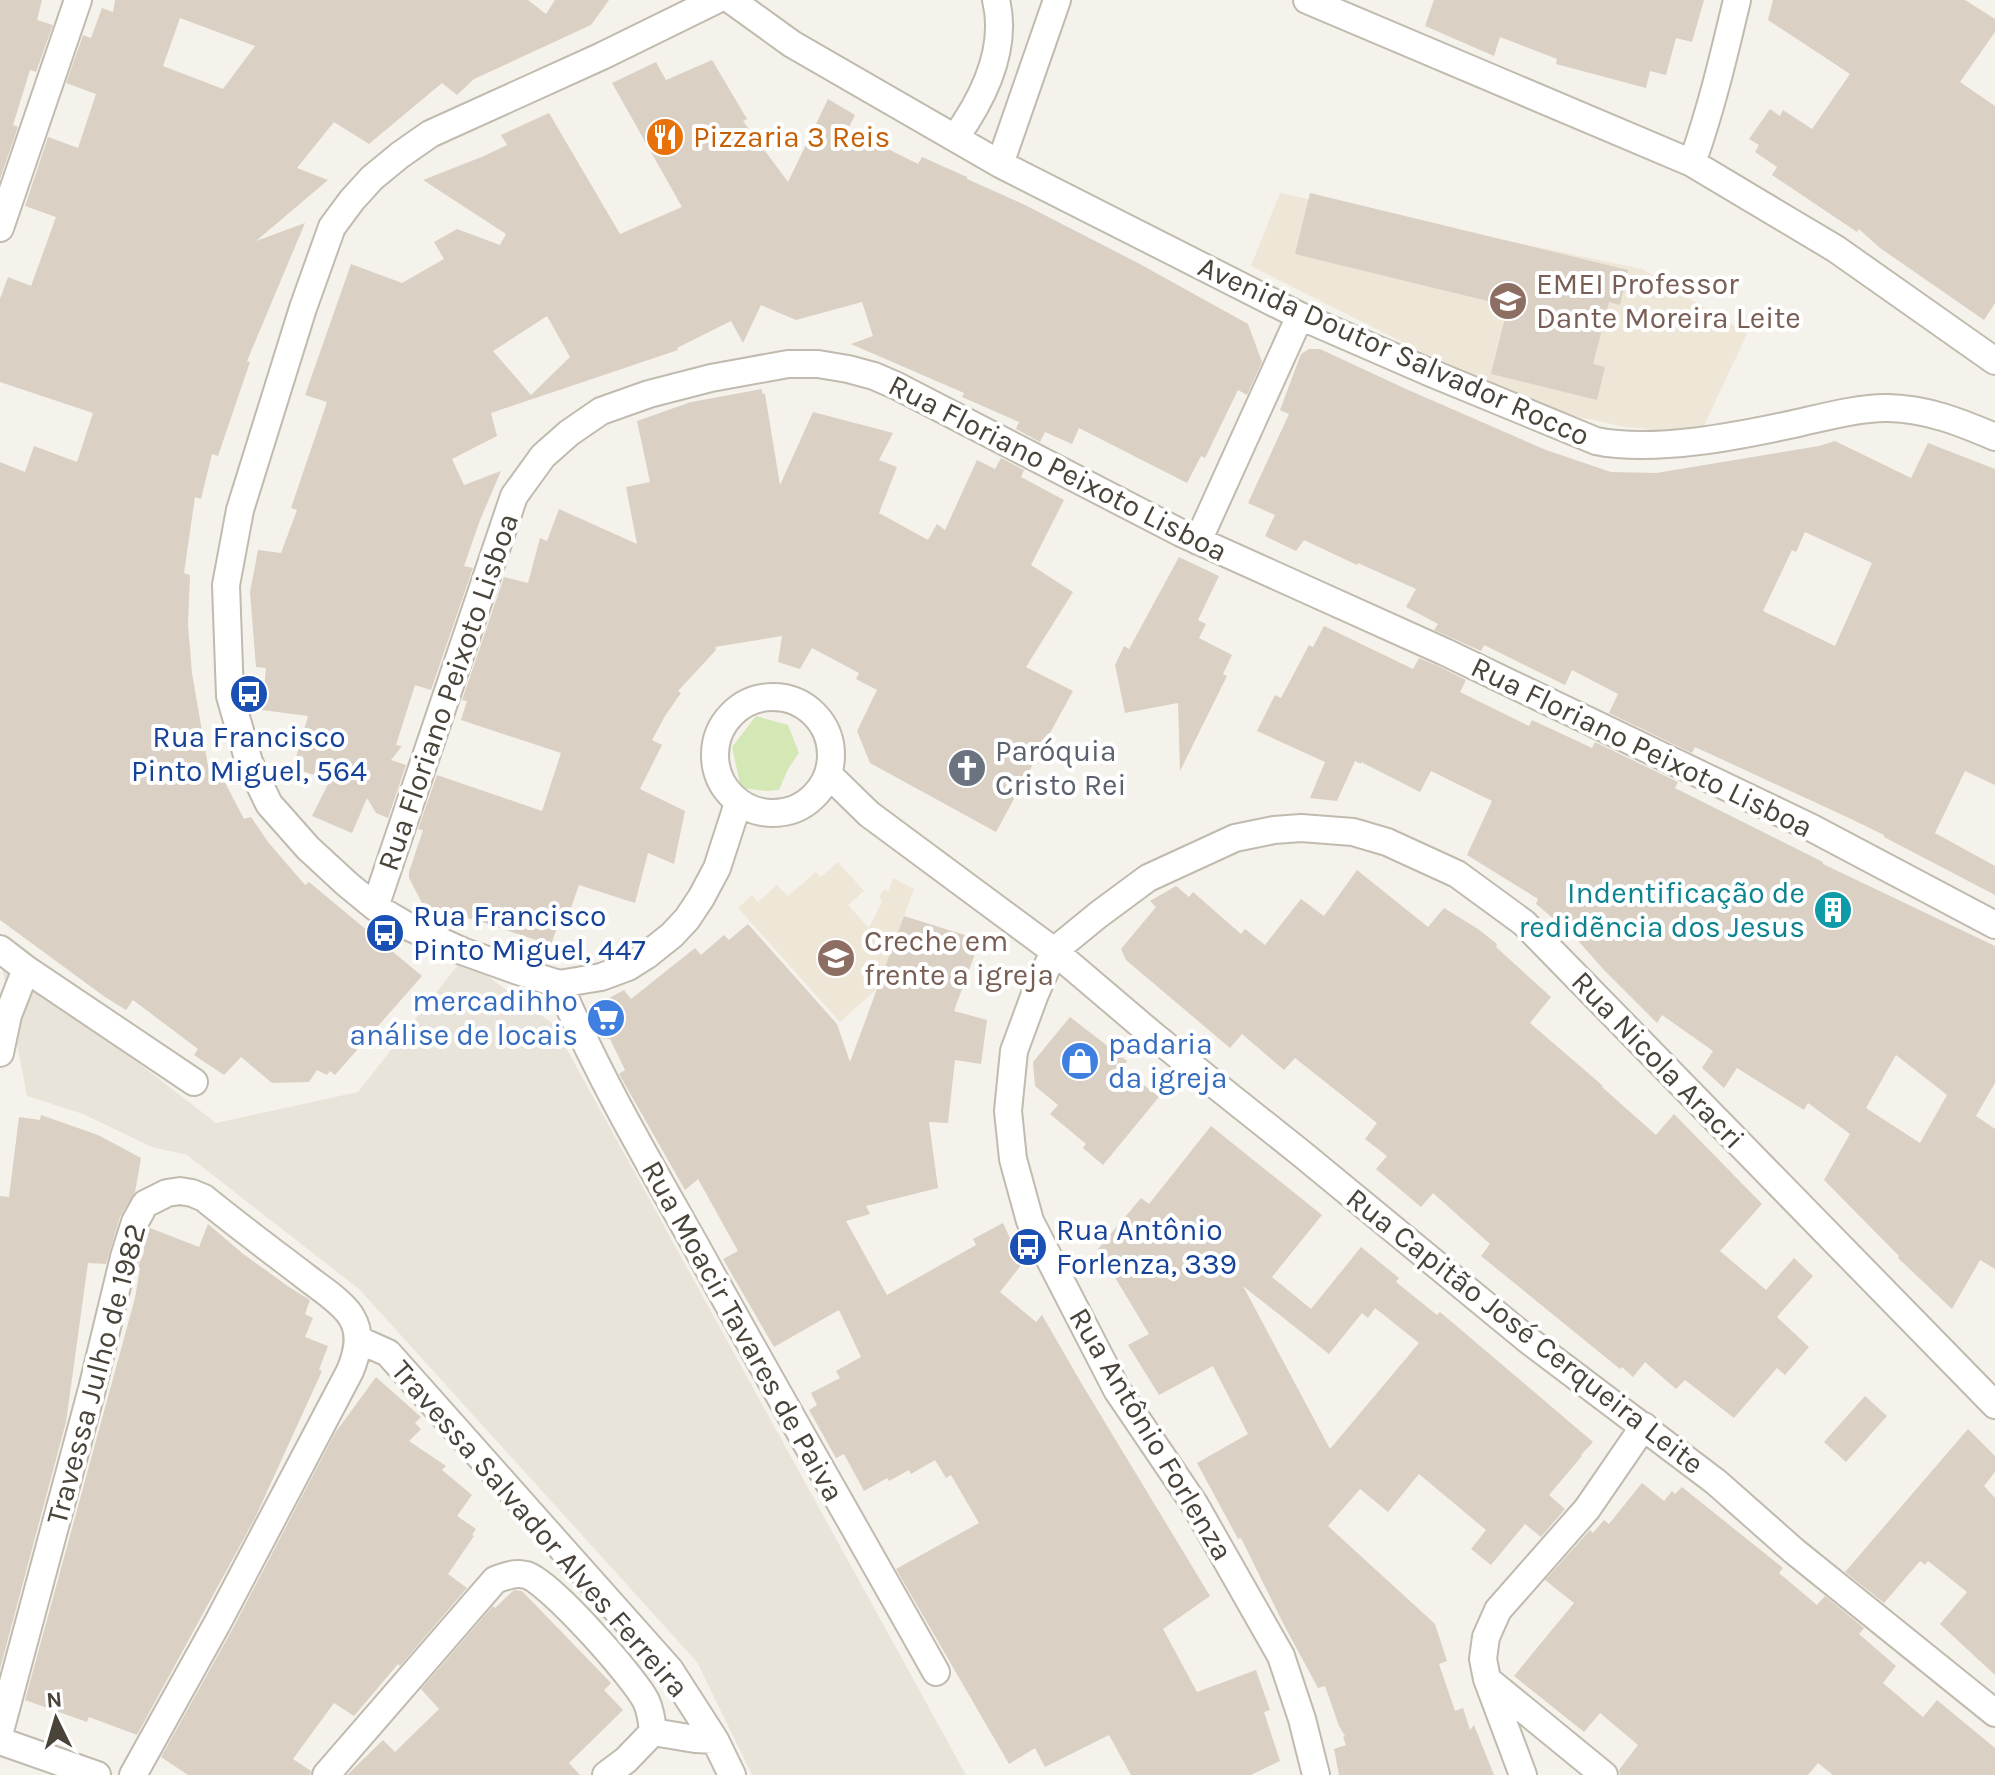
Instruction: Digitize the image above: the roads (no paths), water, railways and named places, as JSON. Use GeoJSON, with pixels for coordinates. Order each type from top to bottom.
{"type":"FeatureCollection","features":[{"type":"Feature","properties":{"kind":"street"},"geometry":{"type":"LineString","coordinates":[[0,228],[78,0]]}},
{"type":"Feature","properties":{"kind":"street"},"geometry":{"type":"LineString","coordinates":[[716,0],[430,134],[372,178],[352,200],[332,227],[303,308],[240,510],[226,585],[230,696],[249,762],[269,804],[308,848],[375,907],[409,927],[462,951],[559,984],[601,977],[628,967],[672,935],[687,919],[717,868],[738,803]]}},
{"type":"Feature","properties":{"kind":"street","name":"Avenida Doutor Salvador Rocco"},"geometry":{"type":"LineString","coordinates":[[731,0],[792,44],[1000,164],[1300,316],[1596,441],[1619,446],[1678,443],[1763,431],[1885,407],[1924,411],[1995,437]]}},
{"type":"Feature","properties":{"kind":"street"},"geometry":{"type":"LineString","coordinates":[[955,138],[970,117],[992,65],[1000,34],[996,0]]}},
{"type":"Feature","properties":{"kind":"street"},"geometry":{"type":"LineString","coordinates":[[1000,164],[1057,0]]}},
{"type":"Feature","properties":{"kind":"street"},"geometry":{"type":"LineString","coordinates":[[1307,0],[1692,163],[1836,249],[1995,361]]}},
{"type":"Feature","properties":{"kind":"street"},"geometry":{"type":"LineString","coordinates":[[1692,163],[1724,57],[1737,0]]}},
{"type":"Feature","properties":{"kind":"street"},"geometry":{"type":"LineString","coordinates":[[1198,541],[1300,316]]}},
{"type":"Feature","properties":{"kind":"street","name":"Rua Floriano Peixoto Lisboa"},"geometry":{"type":"LineString","coordinates":[[375,907],[514,496],[543,456],[601,411],[649,394],[711,378],[788,364],[818,364],[874,376],[897,386],[1198,541],[1445,652],[1812,828],[1995,925]]}},
{"type":"Feature","properties":{"kind":"street"},"geometry":{"type":"LineString","coordinates":[[765,697],[785,698],[803,705],[818,718],[828,735],[831,755],[828,774],[807,803],[790,811],[755,811],[738,803],[725,788],[716,770],[714,751],[719,731],[730,715],[746,703],[765,697]]}},
{"type":"Feature","properties":{"kind":"street","name":"Rua Capitão José Cerqueira Leite"},"geometry":{"type":"LineString","coordinates":[[828,774],[869,814],[1054,951],[1528,1340],[1716,1482],[1794,1551],[1995,1713]]}},
{"type":"Feature","properties":{"kind":"street","name":"Rua Nicola Aracri"},"geometry":{"type":"LineString","coordinates":[[1054,951],[1148,878],[1235,838],[1274,830],[1301,828],[1353,832],[1387,842],[1457,874],[1524,923],[1995,1405]]}},
{"type":"Feature","properties":{"kind":"street"},"geometry":{"type":"LineString","coordinates":[[0,949],[194,1082]]}},
{"type":"Feature","properties":{"kind":"street","name":"Rua Antônio Forlenza"},"geometry":{"type":"LineString","coordinates":[[1054,951],[1014,1051],[1008,1111],[1013,1159],[1030,1221],[1117,1390],[1195,1505],[1281,1656],[1316,1775]]}},
{"type":"Feature","properties":{"kind":"street"},"geometry":{"type":"LineString","coordinates":[[0,1053],[8,1015],[26,969]]}},
{"type":"Feature","properties":{"kind":"street","name":"Rua Moacir Tavares de Paiva"},"geometry":{"type":"LineString","coordinates":[[559,984],[626,1124],[936,1672]]}},
{"type":"Feature","properties":{"kind":"street","name":"Travessa Julho de 1982"},"geometry":{"type":"LineString","coordinates":[[0,1731],[92,1389],[124,1257],[137,1216],[145,1204],[167,1193],[180,1191],[204,1198],[351,1315],[359,1340]]}},
{"type":"Feature","properties":{"kind":"street"},"geometry":{"type":"LineString","coordinates":[[133,1775],[343,1385],[356,1357],[359,1340]]}},
{"type":"Feature","properties":{"kind":"street","name":"Travessa Salvador Alves Ferreira"},"geometry":{"type":"LineString","coordinates":[[359,1340],[388,1353],[670,1670],[715,1740],[732,1775]]}},
{"type":"Feature","properties":{"kind":"street"},"geometry":{"type":"LineString","coordinates":[[1523,1775],[1487,1679],[1483,1659],[1486,1637],[1498,1610],[1587,1509],[1644,1426]]}},
{"type":"Feature","properties":{"kind":"street","name":"Travessa Salvador Alves Ferreira"},"geometry":{"type":"LineString","coordinates":[[326,1775],[495,1580],[519,1574],[542,1583],[631,1677],[647,1702],[653,1732],[642,1746],[606,1775]]}},
{"type":"Feature","properties":{"kind":"street"},"geometry":{"type":"LineString","coordinates":[[1487,1679],[1604,1775]]}},
{"type":"Feature","properties":{"kind":"street"},"geometry":{"type":"LineString","coordinates":[[653,1732],[715,1740]]}},
{"type":"Feature","properties":{"kind":"street"},"geometry":{"type":"LineString","coordinates":[[0,1741],[97,1775]]}},
{"type":"Feature","properties":{"kind":"place","name":"Pizzaria 3 Reis"},"geometry":{"type":"Point","coordinates":[665,137]}},
{"type":"Feature","properties":{"kind":"place","name":"EMEI Professor Dante Moreira Leite"},"geometry":{"type":"Point","coordinates":[1508,301]}},
{"type":"Feature","properties":{"kind":"place","name":"Rua Francisco Pinto Miguel, 564"},"geometry":{"type":"Point","coordinates":[249,694]}},
{"type":"Feature","properties":{"kind":"place","name":"Paróquia Cristo Rei"},"geometry":{"type":"Point","coordinates":[967,768]}},
{"type":"Feature","properties":{"kind":"place","name":"Indentificação de redidẽncia dos Jesus"},"geometry":{"type":"Point","coordinates":[1833,910]}},
{"type":"Feature","properties":{"kind":"place","name":"Rua Francisco Pinto Miguel, 447"},"geometry":{"type":"Point","coordinates":[385,933]}},
{"type":"Feature","properties":{"kind":"place","name":"Creche em frente a igreja"},"geometry":{"type":"Point","coordinates":[836,958]}},
{"type":"Feature","properties":{"kind":"place","name":"mercadihho análise de locais"},"geometry":{"type":"Point","coordinates":[606,1018]}},
{"type":"Feature","properties":{"kind":"place","name":"padaria da igreja"},"geometry":{"type":"Point","coordinates":[1080,1061]}},
{"type":"Feature","properties":{"kind":"place","name":"Rua Antônio Forlenza, 339"},"geometry":{"type":"Point","coordinates":[1028,1247]}}]}
